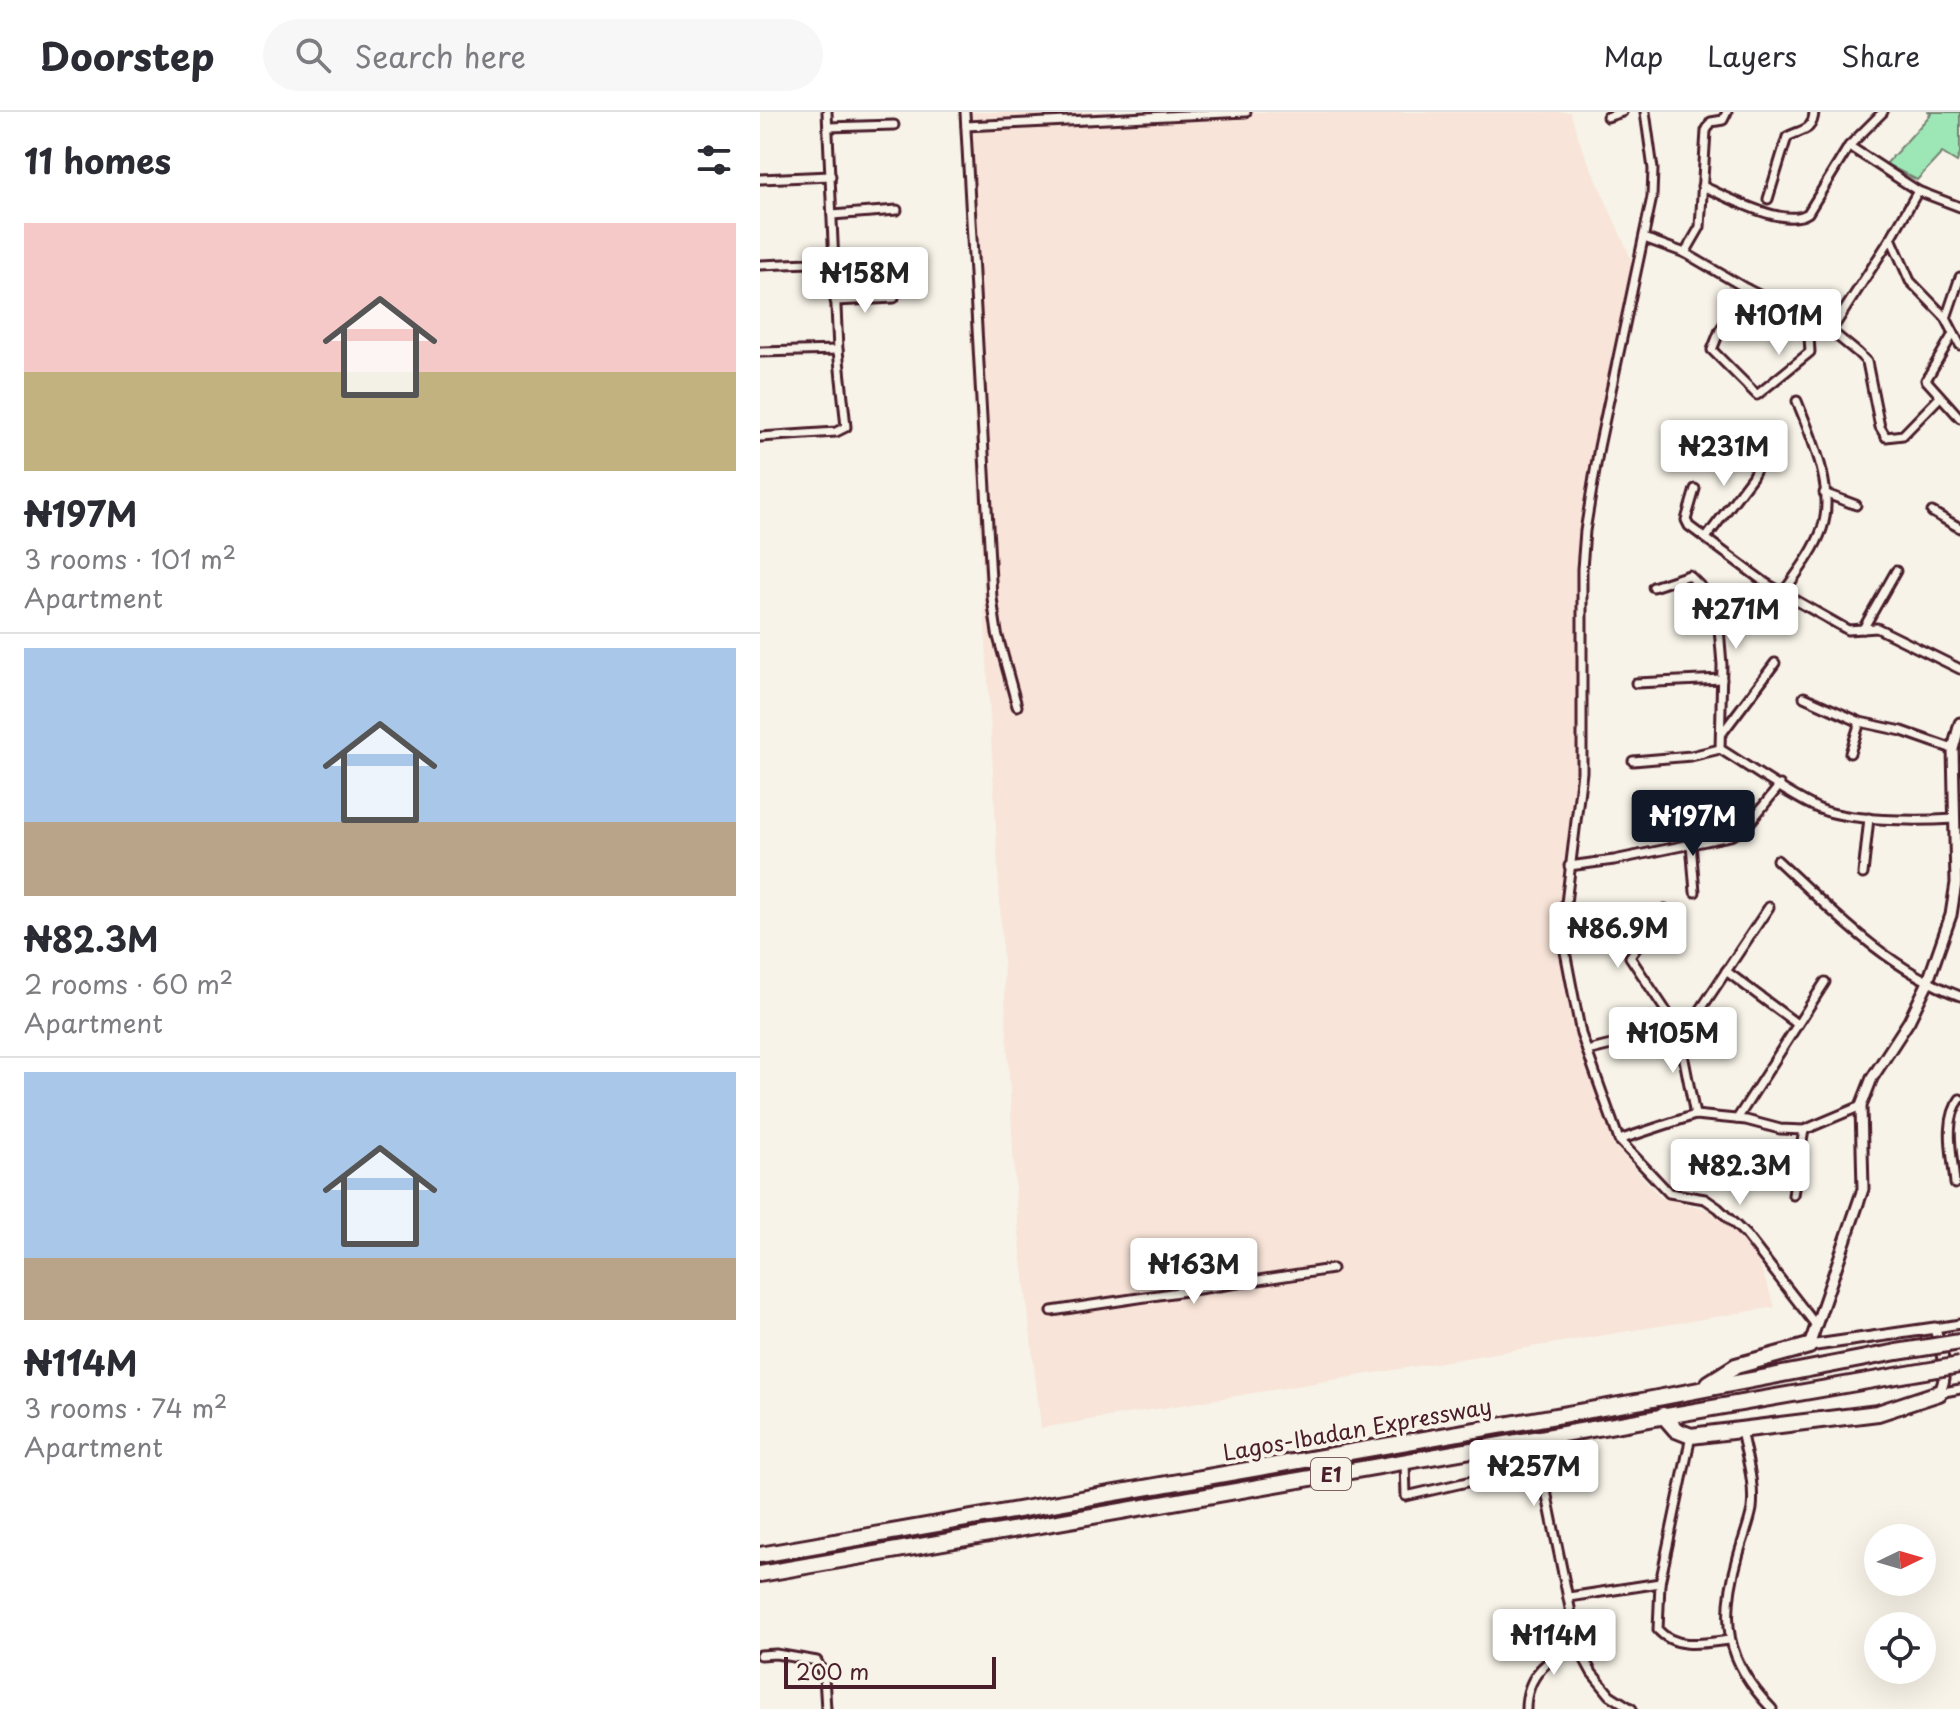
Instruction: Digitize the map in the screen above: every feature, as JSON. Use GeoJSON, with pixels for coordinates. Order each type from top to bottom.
{"type":"FeatureCollection","features":[{"type":"Feature","properties":{"kind":"highway","name":"Lagos-Ibadan Expressway"},"geometry":{"type":"LineString","coordinates":[[760,1555],[1629,1404],[1960,1342]]}},
{"type":"Feature","properties":{"kind":"highway"},"geometry":{"type":"LineString","coordinates":[[1702,1388],[1736,1366],[1809,1346]]}},
{"type":"Feature","properties":{"kind":"highway","name":"Lagos-Ibadan Expressway"},"geometry":{"type":"LineString","coordinates":[[760,1574],[1960,1365]]}},
{"type":"Feature","properties":{"kind":"highway"},"geometry":{"type":"LineString","coordinates":[[1663,1415],[1676,1430],[1691,1436],[1878,1413],[1939,1393]]}},
{"type":"Feature","properties":{"kind":"street"},"geometry":{"type":"LineString","coordinates":[[760,437],[836,432],[846,427],[835,301],[827,112]]}},
{"type":"Feature","properties":{"kind":"street"},"geometry":{"type":"LineString","coordinates":[[965,112],[992,598],[997,633],[1017,706]]}},
{"type":"Feature","properties":{"kind":"street"},"geometry":{"type":"LineString","coordinates":[[966,126],[1246,112]]}},
{"type":"Feature","properties":{"kind":"street"},"geometry":{"type":"LineString","coordinates":[[1607,117],[1622,112]]}},
{"type":"Feature","properties":{"kind":"street"},"geometry":{"type":"LineString","coordinates":[[1645,112],[1653,169],[1652,197],[1599,447],[1585,531],[1582,772],[1562,936],[1569,982],[1587,1051],[1619,1140],[1669,1193],[1705,1199],[1718,1208],[1746,1235],[1815,1324]]}},
{"type":"Feature","properties":{"kind":"street"},"geometry":{"type":"LineString","coordinates":[[1685,253],[1700,227],[1708,124],[1726,117],[1727,112]]}},
{"type":"Feature","properties":{"kind":"street"},"geometry":{"type":"LineString","coordinates":[[1768,199],[1787,137],[1806,131],[1814,112]]}},
{"type":"Feature","properties":{"kind":"street"},"geometry":{"type":"LineString","coordinates":[[1702,186],[1783,218],[1801,218],[1808,213],[1849,146],[1883,112]]}},
{"type":"Feature","properties":{"kind":"street"},"geometry":{"type":"LineString","coordinates":[[828,127],[894,125]]}},
{"type":"Feature","properties":{"kind":"street"},"geometry":{"type":"LineString","coordinates":[[1849,146],[1918,191],[1960,207]]}},
{"type":"Feature","properties":{"kind":"street"},"geometry":{"type":"LineString","coordinates":[[760,179],[831,176]]}},
{"type":"Feature","properties":{"kind":"street"},"geometry":{"type":"LineString","coordinates":[[1831,331],[1918,191]]}},
{"type":"Feature","properties":{"kind":"street"},"geometry":{"type":"LineString","coordinates":[[832,215],[897,210]]}},
{"type":"Feature","properties":{"kind":"street"},"geometry":{"type":"LineString","coordinates":[[1644,238],[1685,253],[1747,289],[1831,331],[1867,362],[1880,427],[1886,437],[1903,435],[1940,397]]}},
{"type":"Feature","properties":{"kind":"street"},"geometry":{"type":"LineString","coordinates":[[1891,238],[1910,281],[1946,318],[1960,345]]}},
{"type":"Feature","properties":{"kind":"street"},"geometry":{"type":"LineString","coordinates":[[760,265],[835,262]]}},
{"type":"Feature","properties":{"kind":"street"},"geometry":{"type":"LineString","coordinates":[[1946,318],[1960,277]]}},
{"type":"Feature","properties":{"kind":"street"},"geometry":{"type":"LineString","coordinates":[[1747,289],[1720,330],[1712,350],[1757,395],[1810,352],[1808,321]]}},
{"type":"Feature","properties":{"kind":"street"},"geometry":{"type":"LineString","coordinates":[[835,301],[894,298]]}},
{"type":"Feature","properties":{"kind":"street"},"geometry":{"type":"LineString","coordinates":[[1953,334],[1926,380],[1960,418]]}},
{"type":"Feature","properties":{"kind":"street"},"geometry":{"type":"LineString","coordinates":[[760,352],[838,350]]}},
{"type":"Feature","properties":{"kind":"street"},"geometry":{"type":"LineString","coordinates":[[1783,593],[1815,547],[1824,525],[1824,493],[1817,457],[1797,401]]}},
{"type":"Feature","properties":{"kind":"street"},"geometry":{"type":"LineString","coordinates":[[1706,538],[1752,477],[1765,452]]}},
{"type":"Feature","properties":{"kind":"street"},"geometry":{"type":"LineString","coordinates":[[1695,489],[1686,520],[1783,593],[1848,630],[1877,628],[1960,669]]}},
{"type":"Feature","properties":{"kind":"street"},"geometry":{"type":"LineString","coordinates":[[1824,493],[1856,505]]}},
{"type":"Feature","properties":{"kind":"street"},"geometry":{"type":"LineString","coordinates":[[1932,512],[1960,528]]}},
{"type":"Feature","properties":{"kind":"street"},"geometry":{"type":"LineString","coordinates":[[1863,629],[1896,571]]}},
{"type":"Feature","properties":{"kind":"street"},"geometry":{"type":"LineString","coordinates":[[1653,587],[1689,575],[1717,603],[1722,679],[1720,749]]}},
{"type":"Feature","properties":{"kind":"street"},"geometry":{"type":"LineString","coordinates":[[1722,734],[1775,663]]}},
{"type":"Feature","properties":{"kind":"street"},"geometry":{"type":"LineString","coordinates":[[1636,683],[1722,679]]}},
{"type":"Feature","properties":{"kind":"street"},"geometry":{"type":"LineString","coordinates":[[1804,697],[1860,722],[1902,731],[1956,756]]}},
{"type":"Feature","properties":{"kind":"street"},"geometry":{"type":"LineString","coordinates":[[1850,753],[1860,722]]}},
{"type":"Feature","properties":{"kind":"street"},"geometry":{"type":"LineString","coordinates":[[1960,723],[1956,756],[1956,883],[1951,915],[1927,984],[1909,1021],[1872,1078],[1861,1106],[1863,1189],[1809,1346],[1960,1324]]}},
{"type":"Feature","properties":{"kind":"street"},"geometry":{"type":"LineString","coordinates":[[1633,761],[1691,756],[1720,749],[1815,807],[1837,815],[1955,819]]}},
{"type":"Feature","properties":{"kind":"street"},"geometry":{"type":"LineString","coordinates":[[1569,866],[1614,860],[1744,830],[1780,785]]}},
{"type":"Feature","properties":{"kind":"street"},"geometry":{"type":"LineString","coordinates":[[1863,874],[1869,818]]}},
{"type":"Feature","properties":{"kind":"street"},"geometry":{"type":"LineString","coordinates":[[1691,843],[1695,892]]}},
{"type":"Feature","properties":{"kind":"street"},"geometry":{"type":"LineString","coordinates":[[1777,860],[1837,917],[1927,984],[1960,996]]}},
{"type":"Feature","properties":{"kind":"street"},"geometry":{"type":"LineString","coordinates":[[1587,1051],[1678,1029],[1695,1018],[1769,907]]}},
{"type":"Feature","properties":{"kind":"street"},"geometry":{"type":"LineString","coordinates":[[1665,909],[1630,957],[1678,1029],[1695,1115]]}},
{"type":"Feature","properties":{"kind":"street"},"geometry":{"type":"LineString","coordinates":[[1563,912],[1602,913]]}},
{"type":"Feature","properties":{"kind":"street"},"geometry":{"type":"LineString","coordinates":[[1726,971],[1797,1024]]}},
{"type":"Feature","properties":{"kind":"street"},"geometry":{"type":"LineString","coordinates":[[1737,1119],[1825,982]]}},
{"type":"Feature","properties":{"kind":"street"},"geometry":{"type":"LineString","coordinates":[[1955,1184],[1951,1121],[1953,1109],[1960,1099]]}},
{"type":"Feature","properties":{"kind":"street"},"geometry":{"type":"LineString","coordinates":[[1619,1140],[1695,1115],[1804,1130],[1861,1106]]}},
{"type":"Feature","properties":{"kind":"street"},"geometry":{"type":"LineString","coordinates":[[1793,1195],[1804,1130]]}},
{"type":"Feature","properties":{"kind":"street"},"geometry":{"type":"LineString","coordinates":[[1052,1311],[1332,1269]]}},
{"type":"Feature","properties":{"kind":"street"},"geometry":{"type":"LineString","coordinates":[[1935,1328],[1945,1370],[1945,1383],[1939,1393]]}},
{"type":"Feature","properties":{"kind":"street"},"geometry":{"type":"LineString","coordinates":[[1939,1393],[1960,1389]]}},
{"type":"Feature","properties":{"kind":"street"},"geometry":{"type":"LineString","coordinates":[[1741,1430],[1753,1490],[1751,1513],[1726,1611],[1729,1640],[1745,1677],[1771,1707]]}},
{"type":"Feature","properties":{"kind":"street"},"geometry":{"type":"LineString","coordinates":[[1691,1436],[1660,1583],[1658,1630],[1665,1637],[1681,1643],[1729,1640]]}},
{"type":"Feature","properties":{"kind":"street"},"geometry":{"type":"LineString","coordinates":[[1405,1461],[1406,1496],[1524,1469],[1537,1471],[1544,1481],[1578,1647],[1592,1673],[1610,1695],[1632,1709]]}},
{"type":"Feature","properties":{"kind":"street"},"geometry":{"type":"LineString","coordinates":[[1569,1597],[1660,1583]]}},
{"type":"Feature","properties":{"kind":"street"},"geometry":{"type":"LineString","coordinates":[[1526,1709],[1526,1701],[1542,1666],[1553,1655],[1578,1647]]}},
{"type":"Feature","properties":{"kind":"street"},"geometry":{"type":"LineString","coordinates":[[760,1655],[776,1654],[817,1661],[824,1676],[826,1709]]}},
{"type":"Feature","properties":{"kind":"street"},"geometry":{"type":"LineString","coordinates":[[1760,1709],[1771,1707]]}},
{"type":"Feature","properties":{"kind":"shaded area"},"geometry":{"type":"Polygon","coordinates":[[[966,112],[1570,112],[1581,145],[1633,263],[1609,375],[1580,546],[1580,769],[1556,931],[1583,1054],[1615,1146],[1660,1197],[1714,1211],[1757,1257],[1775,1307],[1041,1428],[1016,1205],[970,342],[966,112]]]}},
{"type":"Feature","properties":{"kind":"green space"},"geometry":{"type":"Polygon","coordinates":[[[1929,112],[1960,112],[1960,153],[1957,162],[1942,153],[1917,180],[1886,164],[1931,114],[1929,112]]]}}]}
